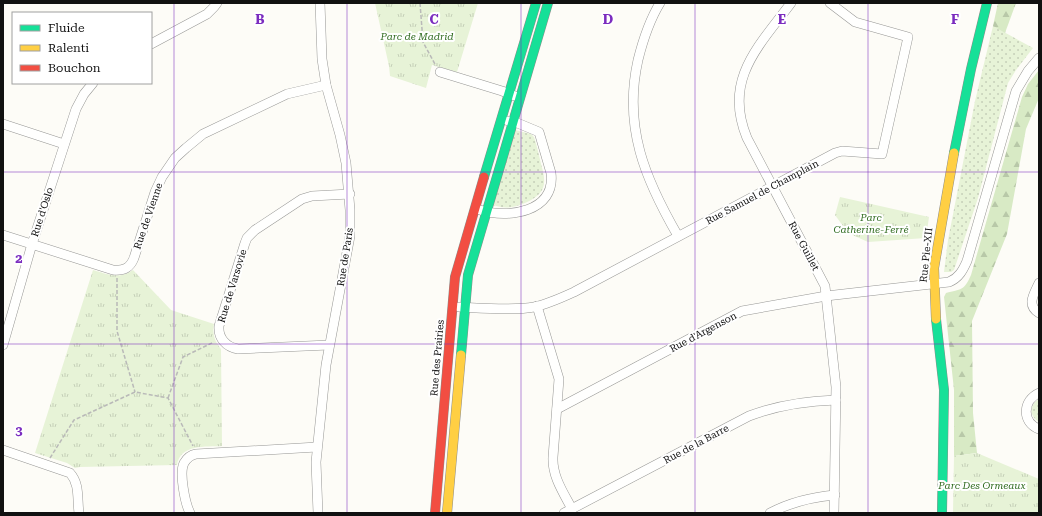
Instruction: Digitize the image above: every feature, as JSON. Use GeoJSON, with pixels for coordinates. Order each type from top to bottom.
{"type":"FeatureCollection","features":[{"type":"Feature","properties":{"kind":"street"},"geometry":{"type":"LineString","coordinates":[[152,43],[207,14],[217,3]]}},
{"type":"Feature","properties":{"kind":"street","name":"Rue de Paris"},"geometry":{"type":"LineString","coordinates":[[318,513],[316,485],[317,447],[329,345],[350,236],[350,194],[346,163],[326,85],[320,48],[320,3]]}},
{"type":"Feature","properties":{"kind":"street","name":"Rue des Prairies"},"geometry":{"type":"LineString","coordinates":[[435,513],[452,306],[457,268],[536,3]]}},
{"type":"Feature","properties":{"kind":"street"},"geometry":{"type":"LineString","coordinates":[[447,513],[470,266],[548,3]]}},
{"type":"Feature","properties":{"kind":"street"},"geometry":{"type":"LineString","coordinates":[[660,3],[652,18],[641,50],[635,78],[632,104],[633,117],[646,171],[678,236]]}},
{"type":"Feature","properties":{"kind":"street","name":"Rue Guillet"},"geometry":{"type":"LineString","coordinates":[[791,3],[754,53],[744,74],[739,90],[738,105],[742,128],[824,283],[836,387],[834,513]]}},
{"type":"Feature","properties":{"kind":"street","name":"Rue Samuel de Champlain"},"geometry":{"type":"LineString","coordinates":[[452,306],[517,309],[537,306],[558,300],[839,152],[882,154],[908,36],[855,22],[830,3]]}},
{"type":"Feature","properties":{"kind":"street","name":"Rue Pie-XII"},"geometry":{"type":"LineString","coordinates":[[942,513],[944,390],[933,284],[936,252],[950,171],[987,3]]}},
{"type":"Feature","properties":{"kind":"street","name":"Rue d'Argenson"},"geometry":{"type":"LineString","coordinates":[[557,409],[742,311],[826,296],[953,281],[964,269],[1016,91],[1028,71],[1039,58]]}},
{"type":"Feature","properties":{"kind":"street"},"geometry":{"type":"LineString","coordinates":[[440,72],[520,98]]}},
{"type":"Feature","properties":{"kind":"street","name":"Rue d'Oslo"},"geometry":{"type":"LineString","coordinates":[[3,345],[32,244],[78,103],[92,84]]}},
{"type":"Feature","properties":{"kind":"street","name":"Rue de Vienne"},"geometry":{"type":"LineString","coordinates":[[117,270],[126,269],[133,262],[155,192],[171,164],[186,148],[210,130],[276,98],[298,90],[326,85]]}},
{"type":"Feature","properties":{"kind":"street"},"geometry":{"type":"LineString","coordinates":[[475,208],[486,212],[513,213],[529,209],[542,201],[549,189],[551,173],[539,132],[502,119]]}},
{"type":"Feature","properties":{"kind":"street"},"geometry":{"type":"LineString","coordinates":[[3,124],[64,144]]}},
{"type":"Feature","properties":{"kind":"street","name":"Rue de Varsovie"},"geometry":{"type":"LineString","coordinates":[[329,345],[310,344],[238,349],[230,347],[221,338],[219,330],[221,319],[245,243],[251,233],[302,199],[312,196],[350,194]]}},
{"type":"Feature","properties":{"kind":"street"},"geometry":{"type":"LineString","coordinates":[[3,235],[117,270]]}},
{"type":"Feature","properties":{"kind":"street"},"geometry":{"type":"LineString","coordinates":[[1039,283],[1032,300],[1032,306],[1034,310],[1039,313]]}},
{"type":"Feature","properties":{"kind":"street"},"geometry":{"type":"LineString","coordinates":[[537,306],[558,373],[559,386],[552,457],[553,468],[568,511]]}},
{"type":"Feature","properties":{"kind":"street"},"geometry":{"type":"LineString","coordinates":[[1039,393],[1030,399],[1026,409],[1028,420],[1039,429]]}},
{"type":"Feature","properties":{"kind":"street","name":"Rue de la Barre"},"geometry":{"type":"LineString","coordinates":[[568,511],[749,416],[788,404],[806,401],[836,400]]}},
{"type":"Feature","properties":{"kind":"street"},"geometry":{"type":"LineString","coordinates":[[190,513],[185,499],[182,469],[187,459],[196,454],[317,447]]}},
{"type":"Feature","properties":{"kind":"street"},"geometry":{"type":"LineString","coordinates":[[3,450],[64,470],[74,477],[77,487],[79,513]]}},
{"type":"Feature","properties":{"kind":"street"},"geometry":{"type":"LineString","coordinates":[[770,513],[802,500],[818,496],[835,495]]}},
{"type":"Feature","properties":{"kind":"path"},"geometry":{"type":"LineString","coordinates":[[420,3],[423,42],[440,72]]}},
{"type":"Feature","properties":{"kind":"path"},"geometry":{"type":"LineString","coordinates":[[117,270],[117,331],[135,392]]}},
{"type":"Feature","properties":{"kind":"path"},"geometry":{"type":"LineString","coordinates":[[196,454],[168,398],[183,357],[221,338]]}},
{"type":"Feature","properties":{"kind":"path"},"geometry":{"type":"LineString","coordinates":[[46,464],[74,420],[135,392],[168,398]]}},
{"type":"Feature","properties":{"kind":"green space","name":"Parc de Madrid"},"geometry":{"type":"Polygon","coordinates":[[[375,3],[478,3],[457,72],[432,65],[426,88],[390,76],[375,3]]]}},
{"type":"Feature","properties":{"kind":"green space"},"geometry":{"type":"Polygon","coordinates":[[[998,3],[1016,3],[1005,33],[993,26],[998,3]]]}},
{"type":"Feature","properties":{"kind":"green space"},"geometry":{"type":"Polygon","coordinates":[[[993,26],[1033,48],[1008,83],[978,198],[954,270],[951,272],[944,272],[948,240],[975,101],[993,26]]]}},
{"type":"Feature","properties":{"kind":"green space"},"geometry":{"type":"Polygon","coordinates":[[[1039,70],[1039,98],[1026,129],[1007,234],[972,321],[973,413],[977,453],[954,456],[954,390],[944,297],[946,293],[959,290],[964,287],[971,275],[1022,97],[1028,84],[1039,70]]]}},
{"type":"Feature","properties":{"kind":"green space"},"geometry":{"type":"Polygon","coordinates":[[[515,130],[531,134],[534,137],[543,171],[544,183],[541,192],[532,200],[513,207],[501,207],[493,205],[515,130]]]}},
{"type":"Feature","properties":{"kind":"green space","name":"Parc Catherine-Ferré"},"geometry":{"type":"Polygon","coordinates":[[[840,197],[929,217],[926,238],[868,242],[848,233],[835,215],[840,197]]]}},
{"type":"Feature","properties":{"kind":"green space"},"geometry":{"type":"Polygon","coordinates":[[[93,270],[113,275],[123,275],[133,270],[171,310],[214,324],[214,338],[221,349],[222,446],[202,447],[188,450],[179,458],[177,465],[75,468],[67,463],[35,453],[93,270]]]}},
{"type":"Feature","properties":{"kind":"green space"},"geometry":{"type":"Polygon","coordinates":[[[1039,399],[1039,422],[1033,417],[1032,407],[1033,404],[1039,399]]]}},
{"type":"Feature","properties":{"kind":"green space","name":"Parc Des Ormeaux"},"geometry":{"type":"Polygon","coordinates":[[[977,453],[1039,479],[1039,513],[953,513],[954,456],[977,453]]]}},
{"type":"Feature","properties":{"kind":"traffic: fast"},"geometry":{"type":"LineString","coordinates":[[484,177],[536,3]]}},
{"type":"Feature","properties":{"kind":"traffic: fast"},"geometry":{"type":"LineString","coordinates":[[461,355],[468,275],[548,3]]}},
{"type":"Feature","properties":{"kind":"traffic: fast"},"geometry":{"type":"LineString","coordinates":[[954,153],[971,69],[987,3]]}},
{"type":"Feature","properties":{"kind":"traffic: fast"},"geometry":{"type":"LineString","coordinates":[[936,319],[944,390],[942,513]]}},
{"type":"Feature","properties":{"kind":"traffic: slow"},"geometry":{"type":"LineString","coordinates":[[936,319],[934,268],[954,153]]}},
{"type":"Feature","properties":{"kind":"traffic: slow"},"geometry":{"type":"LineString","coordinates":[[447,513],[461,355]]}},
{"type":"Feature","properties":{"kind":"traffic: jam"},"geometry":{"type":"LineString","coordinates":[[435,513],[455,277],[484,177]]}}]}
